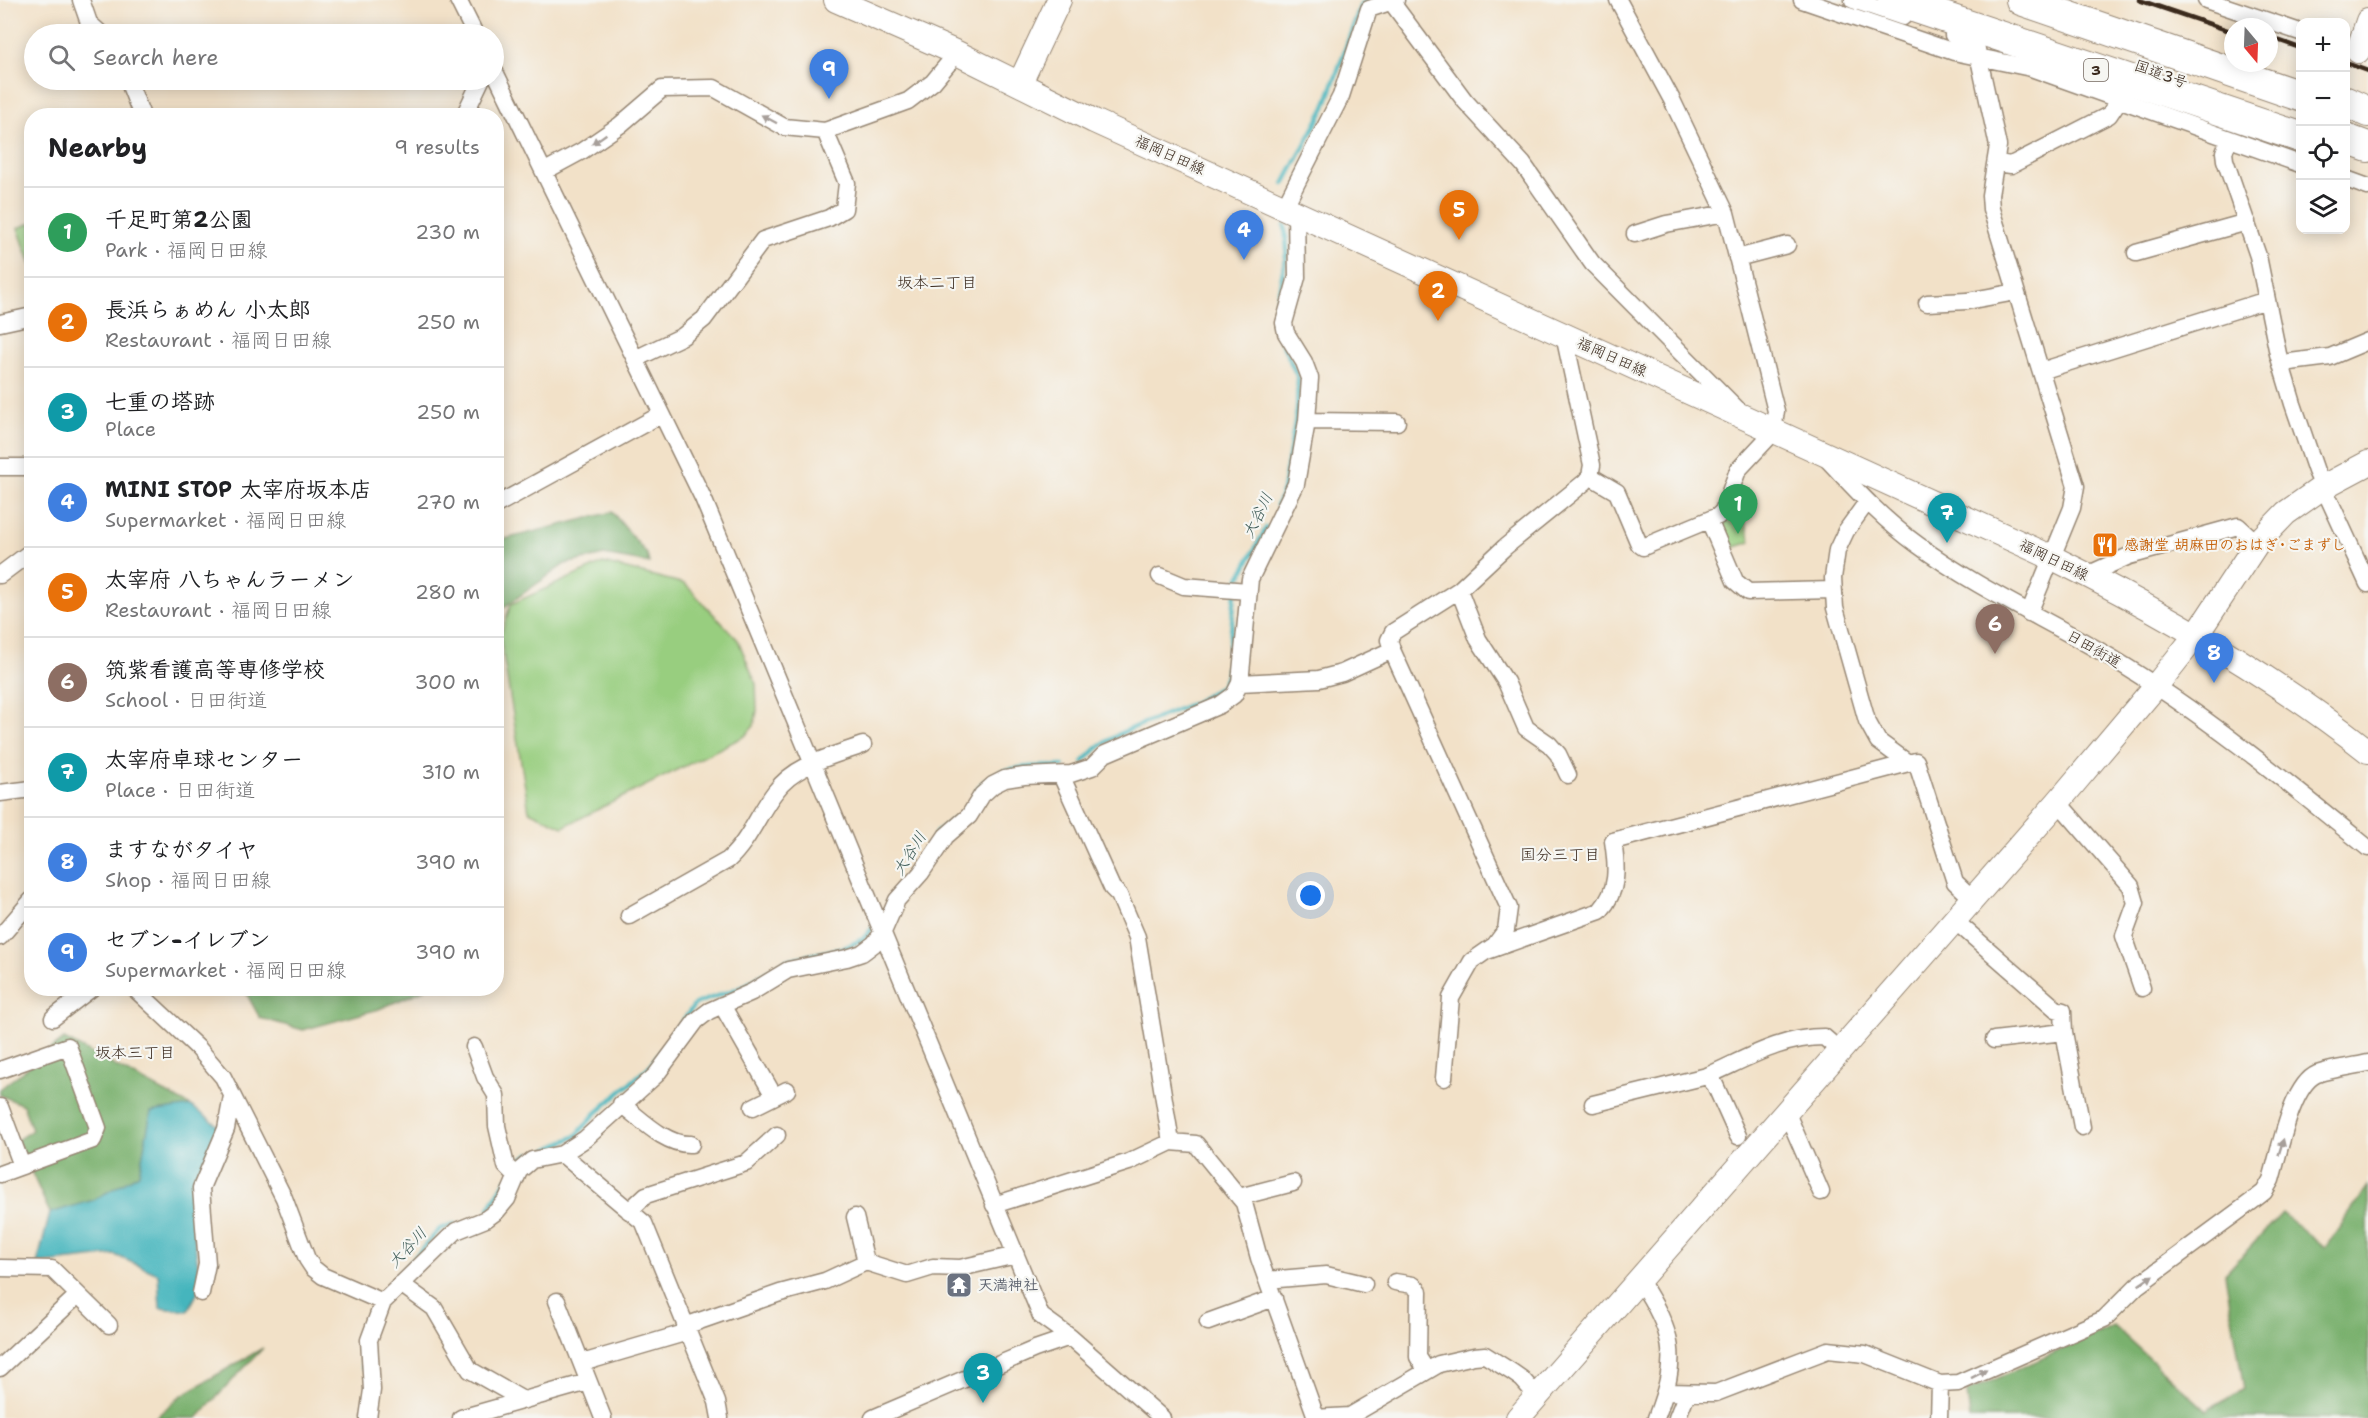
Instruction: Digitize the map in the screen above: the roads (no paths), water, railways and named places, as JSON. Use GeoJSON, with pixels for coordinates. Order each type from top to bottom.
{"type":"FeatureCollection","features":[{"type":"Feature","properties":{"kind":"highway","name":"3"},"geometry":{"type":"LineString","coordinates":[[1893,0],[2296,135]]}},
{"type":"Feature","properties":{"kind":"highway","name":"国道3号"},"geometry":{"type":"LineString","coordinates":[[1954,0],[2296,121]]}},
{"type":"Feature","properties":{"kind":"highway","name":"国道3号"},"geometry":{"type":"LineString","coordinates":[[2021,0],[2296,94]]}},
{"type":"Feature","properties":{"kind":"highway"},"geometry":{"type":"LineString","coordinates":[[2075,0],[2224,53]]}},
{"type":"Feature","properties":{"kind":"highway"},"geometry":{"type":"LineString","coordinates":[[2272,72],[2296,82]]}},
{"type":"Feature","properties":{"kind":"highway"},"geometry":{"type":"LineString","coordinates":[[2350,104],[2368,112]]}},
{"type":"Feature","properties":{"kind":"highway"},"geometry":{"type":"LineString","coordinates":[[2350,111],[2368,118]]}},
{"type":"Feature","properties":{"kind":"highway"},"geometry":{"type":"LineString","coordinates":[[2350,141],[2368,147]]}},
{"type":"Feature","properties":{"kind":"highway"},"geometry":{"type":"LineString","coordinates":[[2350,149],[2368,153]]}},
{"type":"Feature","properties":{"kind":"main road","name":"福岡日田線"},"geometry":{"type":"LineString","coordinates":[[836,0],[957,53],[1094,121],[1742,414],[2053,558],[2197,634],[2311,706],[2368,751]]}},
{"type":"Feature","properties":{"kind":"main road"},"geometry":{"type":"LineString","coordinates":[[1020,83],[1059,0]]}},
{"type":"Feature","properties":{"kind":"main road"},"geometry":{"type":"LineString","coordinates":[[2357,51],[2368,21]]}},
{"type":"Feature","properties":{"kind":"main road"},"geometry":{"type":"LineString","coordinates":[[1518,1418],[2058,802],[2197,634],[2257,543],[2286,513],[2323,487],[2368,462]]}},
{"type":"Feature","properties":{"kind":"street"},"geometry":{"type":"LineString","coordinates":[[81,0],[90,24]]}},
{"type":"Feature","properties":{"kind":"street"},"geometry":{"type":"LineString","coordinates":[[458,0],[470,24]]}},
{"type":"Feature","properties":{"kind":"street"},"geometry":{"type":"LineString","coordinates":[[368,1418],[372,1390],[369,1340],[383,1302],[456,1231],[486,1219],[497,1211],[507,1199],[516,1176],[532,1160],[562,1154],[585,1139],[621,1104],[656,1075],[696,1021],[709,1011],[752,992],[788,970],[861,953],[882,929],[897,900],[921,873],[946,836],[969,816],[987,790],[1005,779],[1071,774],[1092,767],[1105,754],[1220,705],[1234,695],[1240,683],[1250,579],[1296,484],[1307,421],[1310,378],[1284,323],[1297,277],[1291,209],[1341,96],[1369,9],[1392,0],[1465,101],[1522,164],[1592,264],[1742,414]]}},
{"type":"Feature","properties":{"kind":"street"},"geometry":{"type":"LineString","coordinates":[[1590,476],[1617,492],[1639,544],[1643,547],[1709,520],[1723,511],[1738,470],[1763,446],[1773,429],[1776,411],[1725,213],[1672,100],[1618,0]]}},
{"type":"Feature","properties":{"kind":"street"},"geometry":{"type":"LineString","coordinates":[[1802,0],[1954,52],[2031,68],[2296,162]]}},
{"type":"Feature","properties":{"kind":"street"},"geometry":{"type":"LineString","coordinates":[[1853,0],[1976,45],[1998,146],[1997,163],[1992,181],[1991,209],[2076,486],[2076,497],[2029,613]]}},
{"type":"Feature","properties":{"kind":"street"},"geometry":{"type":"LineString","coordinates":[[2206,0],[2296,30]]}},
{"type":"Feature","properties":{"kind":"street"},"geometry":{"type":"LineString","coordinates":[[545,171],[582,151],[620,125],[662,89],[714,88],[784,127],[825,131],[908,101],[933,82],[957,53]]}},
{"type":"Feature","properties":{"kind":"street"},"geometry":{"type":"LineString","coordinates":[[132,90],[139,108]]}},
{"type":"Feature","properties":{"kind":"street"},"geometry":{"type":"LineString","coordinates":[[468,108],[476,90]]}},
{"type":"Feature","properties":{"kind":"street"},"geometry":{"type":"LineString","coordinates":[[504,90],[703,498],[1041,1316],[1070,1337],[1162,1418]]}},
{"type":"Feature","properties":{"kind":"street"},"geometry":{"type":"LineString","coordinates":[[1997,163],[2011,165],[2080,130],[2109,115],[2119,100]]}},
{"type":"Feature","properties":{"kind":"street"},"geometry":{"type":"LineString","coordinates":[[635,359],[683,336],[705,319],[763,240],[829,218],[844,209],[847,183],[825,131]]}},
{"type":"Feature","properties":{"kind":"street"},"geometry":{"type":"LineString","coordinates":[[2229,139],[2224,152],[2225,160],[2247,222],[2282,366],[2323,487],[2368,584]]}},
{"type":"Feature","properties":{"kind":"street"},"geometry":{"type":"LineString","coordinates":[[2349,180],[2368,187]]}},
{"type":"Feature","properties":{"kind":"street"},"geometry":{"type":"LineString","coordinates":[[1635,234],[1666,224],[1725,213]]}},
{"type":"Feature","properties":{"kind":"street"},"geometry":{"type":"LineString","coordinates":[[2136,253],[2247,222]]}},
{"type":"Feature","properties":{"kind":"street"},"geometry":{"type":"LineString","coordinates":[[1737,258],[1787,245]]}},
{"type":"Feature","properties":{"kind":"street"},"geometry":{"type":"LineString","coordinates":[[1928,303],[1967,301],[2016,292]]}},
{"type":"Feature","properties":{"kind":"street"},"geometry":{"type":"LineString","coordinates":[[2041,370],[2267,300]]}},
{"type":"Feature","properties":{"kind":"street"},"geometry":{"type":"LineString","coordinates":[[0,323],[24,318]]}},
{"type":"Feature","properties":{"kind":"street"},"geometry":{"type":"LineString","coordinates":[[1444,1078],[1452,998],[1472,961],[1487,951],[1506,930],[1509,914],[1506,898],[1389,640],[1393,632],[1459,590],[1590,476],[1592,465],[1564,335]]}},
{"type":"Feature","properties":{"kind":"street"},"geometry":{"type":"LineString","coordinates":[[2282,366],[2290,362],[2330,357],[2368,341]]}},
{"type":"Feature","properties":{"kind":"street"},"geometry":{"type":"LineString","coordinates":[[504,501],[662,414]]}},
{"type":"Feature","properties":{"kind":"street"},"geometry":{"type":"LineString","coordinates":[[1307,421],[1396,422]]}},
{"type":"Feature","properties":{"kind":"street","name":"日田街道"},"geometry":{"type":"LineString","coordinates":[[1820,452],[1867,502],[1917,545],[1959,573],[2110,657],[2155,687],[2257,759],[2368,849]]}},
{"type":"Feature","properties":{"kind":"street"},"geometry":{"type":"LineString","coordinates":[[0,467],[24,467]]}},
{"type":"Feature","properties":{"kind":"street"},"geometry":{"type":"LineString","coordinates":[[1867,502],[1846,531],[1837,550],[1833,590],[1835,608],[1867,721],[1878,741],[1908,763]]}},
{"type":"Feature","properties":{"kind":"street"},"geometry":{"type":"LineString","coordinates":[[1709,520],[1736,581],[1748,592],[1833,590]]}},
{"type":"Feature","properties":{"kind":"street"},"geometry":{"type":"LineString","coordinates":[[2087,575],[2129,556],[2238,526],[2257,543]]}},
{"type":"Feature","properties":{"kind":"street"},"geometry":{"type":"LineString","coordinates":[[0,575],[24,557]]}},
{"type":"Feature","properties":{"kind":"street"},"geometry":{"type":"LineString","coordinates":[[1160,576],[1184,586],[1248,591]]}},
{"type":"Feature","properties":{"kind":"street"},"geometry":{"type":"LineString","coordinates":[[1459,590],[1478,639],[1506,682],[1526,728],[1549,744],[1558,754],[1568,775]]}},
{"type":"Feature","properties":{"kind":"street"},"geometry":{"type":"LineString","coordinates":[[1240,683],[1319,679],[1342,673],[1392,650]]}},
{"type":"Feature","properties":{"kind":"street"},"geometry":{"type":"LineString","coordinates":[[629,916],[728,860],[741,849],[775,791],[791,775],[813,763],[863,745]]}},
{"type":"Feature","properties":{"kind":"street"},"geometry":{"type":"LineString","coordinates":[[1487,951],[1600,911],[1607,903],[1616,875],[1612,841],[1916,761],[1955,882],[1973,899]]}},
{"type":"Feature","properties":{"kind":"street"},"geometry":{"type":"LineString","coordinates":[[1061,775],[1137,937],[1171,1142]]}},
{"type":"Feature","properties":{"kind":"street"},"geometry":{"type":"LineString","coordinates":[[0,793],[24,790]]}},
{"type":"Feature","properties":{"kind":"street"},"geometry":{"type":"LineString","coordinates":[[2058,802],[2131,886],[2136,903],[2124,936],[2142,988]]}},
{"type":"Feature","properties":{"kind":"street"},"geometry":{"type":"LineString","coordinates":[[0,937],[24,909]]}},
{"type":"Feature","properties":{"kind":"street"},"geometry":{"type":"LineString","coordinates":[[1954,920],[2056,1009],[2064,1011],[2064,1032],[2082,1127]]}},
{"type":"Feature","properties":{"kind":"street"},"geometry":{"type":"LineString","coordinates":[[53,1018],[82,996]]}},
{"type":"Feature","properties":{"kind":"street"},"geometry":{"type":"LineString","coordinates":[[143,996],[198,1048],[223,1077],[284,1198],[307,1259],[313,1268],[323,1276],[383,1302]]}},
{"type":"Feature","properties":{"kind":"street"},"geometry":{"type":"LineString","coordinates":[[722,1005],[781,1093],[753,1107]]}},
{"type":"Feature","properties":{"kind":"street"},"geometry":{"type":"LineString","coordinates":[[1994,1040],[2064,1032]]}},
{"type":"Feature","properties":{"kind":"street"},"geometry":{"type":"LineString","coordinates":[[1593,1104],[1707,1076],[1776,1044],[1803,1037],[1824,1037],[1839,1050]]}},
{"type":"Feature","properties":{"kind":"street"},"geometry":{"type":"LineString","coordinates":[[0,1070],[68,1046],[98,1128],[93,1140],[0,1174]]}},
{"type":"Feature","properties":{"kind":"street"},"geometry":{"type":"LineString","coordinates":[[474,1047],[485,1077],[496,1095],[497,1126],[506,1166],[516,1176]]}},
{"type":"Feature","properties":{"kind":"street"},"geometry":{"type":"LineString","coordinates":[[1666,1392],[1716,1393],[1827,1350],[1865,1354],[1940,1384],[1972,1378],[2111,1315],[2137,1286],[2225,1224],[2264,1191],[2271,1180],[2297,1093],[2307,1081],[2316,1075],[2368,1063]]}},
{"type":"Feature","properties":{"kind":"street"},"geometry":{"type":"LineString","coordinates":[[1707,1076],[1715,1085],[1738,1136]]}},
{"type":"Feature","properties":{"kind":"street"},"geometry":{"type":"LineString","coordinates":[[201,1293],[207,1264],[201,1188],[226,1129],[232,1096]]}},
{"type":"Feature","properties":{"kind":"street"},"geometry":{"type":"LineString","coordinates":[[621,1104],[666,1137],[681,1144],[691,1144]]}},
{"type":"Feature","properties":{"kind":"street"},"geometry":{"type":"LineString","coordinates":[[0,1107],[22,1166]]}},
{"type":"Feature","properties":{"kind":"street"},"geometry":{"type":"LineString","coordinates":[[1786,1111],[1821,1191]]}},
{"type":"Feature","properties":{"kind":"street"},"geometry":{"type":"LineString","coordinates":[[629,1211],[646,1195],[746,1163],[777,1135]]}},
{"type":"Feature","properties":{"kind":"street"},"geometry":{"type":"LineString","coordinates":[[994,1204],[1129,1162],[1171,1142],[1196,1144],[1244,1203],[1267,1280],[1315,1418],[1350,1416],[1408,1385],[1439,1364],[1485,1355],[1522,1379],[1537,1396]]}},
{"type":"Feature","properties":{"kind":"street"},"geometry":{"type":"LineString","coordinates":[[562,1154],[644,1223],[717,1402],[720,1418]]}},
{"type":"Feature","properties":{"kind":"street"},"geometry":{"type":"LineString","coordinates":[[1239,1197],[1293,1183]]}},
{"type":"Feature","properties":{"kind":"street"},"geometry":{"type":"LineString","coordinates":[[855,1217],[866,1262]]}},
{"type":"Feature","properties":{"kind":"street"},"geometry":{"type":"LineString","coordinates":[[582,1363],[686,1329],[780,1293],[825,1281],[866,1262],[907,1275],[933,1267],[960,1268],[1016,1256]]}},
{"type":"Feature","properties":{"kind":"street"},"geometry":{"type":"LineString","coordinates":[[0,1268],[52,1269],[109,1325]]}},
{"type":"Feature","properties":{"kind":"street"},"geometry":{"type":"LineString","coordinates":[[1267,1280],[1326,1275],[1364,1284]]}},
{"type":"Feature","properties":{"kind":"street"},"geometry":{"type":"LineString","coordinates":[[1640,1279],[1662,1315],[1670,1339],[1671,1366],[1666,1392],[1656,1418]]}},
{"type":"Feature","properties":{"kind":"street"},"geometry":{"type":"LineString","coordinates":[[1395,1282],[1413,1285],[1419,1291],[1418,1357],[1427,1371]]}},
{"type":"Feature","properties":{"kind":"street"},"geometry":{"type":"LineString","coordinates":[[401,1284],[434,1308],[470,1370],[523,1400]]}},
{"type":"Feature","properties":{"kind":"street"},"geometry":{"type":"LineString","coordinates":[[0,1368],[78,1294]]}},
{"type":"Feature","properties":{"kind":"street"},"geometry":{"type":"LineString","coordinates":[[1208,1322],[1274,1298]]}},
{"type":"Feature","properties":{"kind":"street"},"geometry":{"type":"LineString","coordinates":[[556,1301],[603,1418]]}},
{"type":"Feature","properties":{"kind":"street"},"geometry":{"type":"LineString","coordinates":[[1035,1349],[1041,1316]]}},
{"type":"Feature","properties":{"kind":"street"},"geometry":{"type":"LineString","coordinates":[[873,1418],[1035,1349],[1070,1337]]}},
{"type":"Feature","properties":{"kind":"street"},"geometry":{"type":"LineString","coordinates":[[461,1418],[588,1382]]}},
{"type":"Feature","properties":{"kind":"street"},"geometry":{"type":"LineString","coordinates":[[1939,1418],[1940,1384]]}},
{"type":"Feature","properties":{"kind":"street"},"geometry":{"type":"LineString","coordinates":[[1677,1418],[1686,1394]]}},
{"type":"Feature","properties":{"kind":"water"},"geometry":{"type":"Polygon","coordinates":[[[191,1106],[219,1126],[199,1174],[193,1229],[201,1286],[188,1311],[160,1308],[158,1274],[115,1255],[37,1264],[50,1213],[94,1200],[139,1174],[151,1112],[191,1106]]]}},
{"type":"Feature","properties":{"kind":"waterway","name":"大谷川"},"geometry":{"type":"LineString","coordinates":[[1284,184],[1325,107],[1361,4],[1368,1]]}},
{"type":"Feature","properties":{"kind":"waterway","name":"大谷川"},"geometry":{"type":"LineString","coordinates":[[1277,505],[1283,490],[1297,411],[1298,378],[1273,323],[1287,250],[1285,226]]}},
{"type":"Feature","properties":{"kind":"waterway","name":"大谷川"},"geometry":{"type":"LineString","coordinates":[[1083,762],[1098,747],[1123,732],[1196,702],[1222,686],[1226,676],[1236,585],[1266,528]]}},
{"type":"Feature","properties":{"kind":"waterway","name":"大谷川"},"geometry":{"type":"LineString","coordinates":[[977,790],[985,781],[1005,771],[1016,768],[1063,766]]}},
{"type":"Feature","properties":{"kind":"waterway","name":"大谷川"},"geometry":{"type":"LineString","coordinates":[[926,852],[937,832],[953,820]]}},
{"type":"Feature","properties":{"kind":"waterway","name":"大谷川"},"geometry":{"type":"LineString","coordinates":[[546,1150],[576,1136],[595,1114],[650,1066],[695,1004],[744,986],[788,960],[844,948],[863,939],[875,925]]}},
{"type":"Feature","properties":{"kind":"waterway","name":"大谷川"},"geometry":{"type":"LineString","coordinates":[[513,1167],[529,1154]]}},
{"type":"Feature","properties":{"kind":"waterway","name":"大谷川"},"geometry":{"type":"LineString","coordinates":[[489,1208],[507,1179]]}},
{"type":"Feature","properties":{"kind":"waterway","name":"大谷川"},"geometry":{"type":"LineString","coordinates":[[390,1285],[440,1229],[454,1224]]}},
{"type":"Feature","properties":{"kind":"waterway","name":"大谷川"},"geometry":{"type":"LineString","coordinates":[[362,1343],[363,1368]]}},
{"type":"Feature","properties":{"kind":"railway"},"geometry":{"type":"LineString","coordinates":[[2139,0],[2224,29]]}},
{"type":"Feature","properties":{"kind":"railway"},"geometry":{"type":"LineString","coordinates":[[2278,40],[2296,47]]}},
{"type":"Feature","properties":{"kind":"railway"},"geometry":{"type":"LineString","coordinates":[[2350,64],[2368,71]]}},
{"type":"Feature","properties":{"kind":"place","name":"セブン-イレブン"},"geometry":{"type":"Point","coordinates":[829,99]}},
{"type":"Feature","properties":{"kind":"place","name":"太宰府 八ちゃんラーメン"},"geometry":{"type":"Point","coordinates":[1459,240]}},
{"type":"Feature","properties":{"kind":"place","name":"MINI STOP 太宰府坂本店"},"geometry":{"type":"Point","coordinates":[1244,260]}},
{"type":"Feature","properties":{"kind":"place","name":"長浜らぁめん 小太郎"},"geometry":{"type":"Point","coordinates":[1438,321]}},
{"type":"Feature","properties":{"kind":"place","name":"千足町第2公園"},"geometry":{"type":"Point","coordinates":[1738,534]}},
{"type":"Feature","properties":{"kind":"place","name":"太宰府卓球センター"},"geometry":{"type":"Point","coordinates":[1947,543]}},
{"type":"Feature","properties":{"kind":"place","name":"感謝堂 胡麻田のおはぎ･ごまずし"},"geometry":{"type":"Point","coordinates":[2105,545]}},
{"type":"Feature","properties":{"kind":"place","name":"筑紫看護高等専修学校"},"geometry":{"type":"Point","coordinates":[1995,654]}},
{"type":"Feature","properties":{"kind":"place","name":"ますながタイヤ"},"geometry":{"type":"Point","coordinates":[2214,683]}},
{"type":"Feature","properties":{"kind":"place","name":"天満神社"},"geometry":{"type":"Point","coordinates":[959,1285]}},
{"type":"Feature","properties":{"kind":"place","name":"七重の塔跡"},"geometry":{"type":"Point","coordinates":[983,1403]}},
{"type":"Feature","properties":{"kind":"district","name":"坂本二丁目"},"geometry":{"type":"Point","coordinates":[937,282]}},
{"type":"Feature","properties":{"kind":"district","name":"国分三丁目"},"geometry":{"type":"Point","coordinates":[1560,854]}},
{"type":"Feature","properties":{"kind":"district","name":"坂本三丁目"},"geometry":{"type":"Point","coordinates":[135,1052]}}]}
